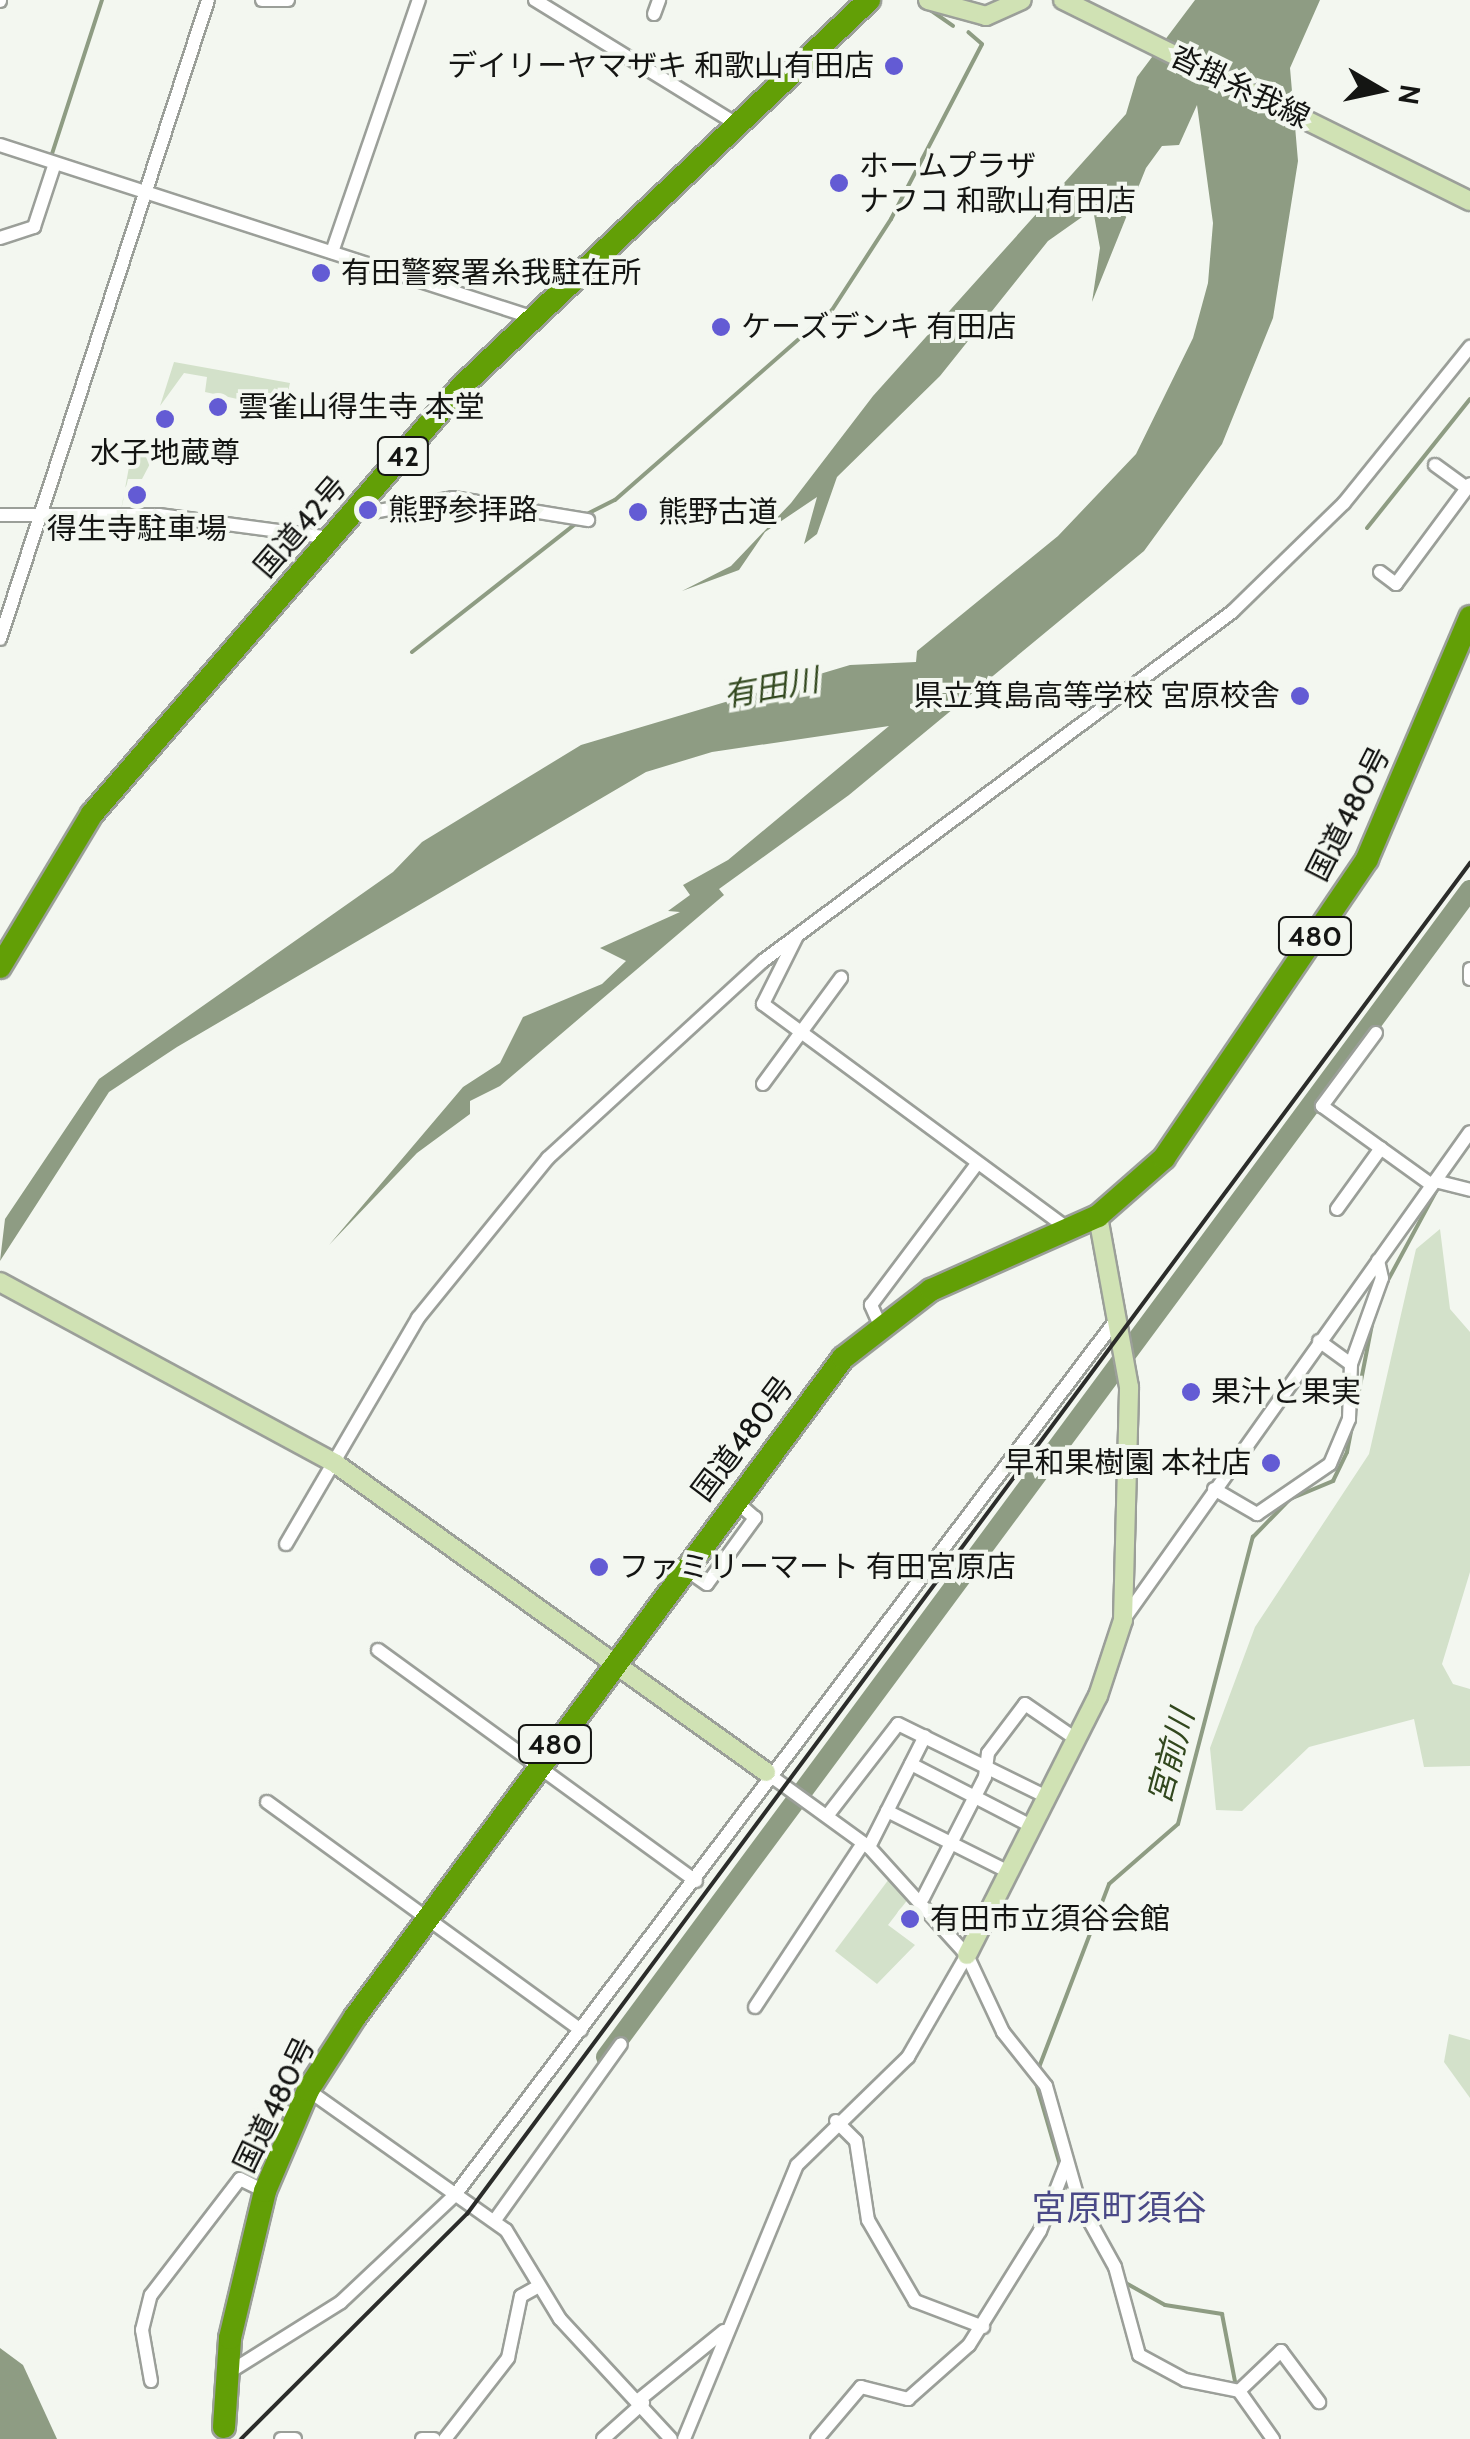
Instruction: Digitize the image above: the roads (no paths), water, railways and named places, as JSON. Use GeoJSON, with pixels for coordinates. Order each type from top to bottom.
{"type":"FeatureCollection","features":[{"type":"Feature","properties":{"kind":"highway","name":"国道42号"},"geometry":{"type":"LineString","coordinates":[[0,967],[6,936],[92,814],[528,316],[869,0]]}},
{"type":"Feature","properties":{"kind":"highway","name":"国道480号"},"geometry":{"type":"LineString","coordinates":[[224,2426],[228,2373],[264,2190],[308,2090],[426,1918],[734,1500],[879,1323],[1098,1216],[1184,1131],[1367,859],[1470,617]]}},
{"type":"Feature","properties":{"kind":"street"},"geometry":{"type":"LineString","coordinates":[[0,639],[208,0]]}},
{"type":"Feature","properties":{"kind":"street"},"geometry":{"type":"LineString","coordinates":[[262,0],[288,0]]}},
{"type":"Feature","properties":{"kind":"street"},"geometry":{"type":"LineString","coordinates":[[332,252],[419,0]]}},
{"type":"Feature","properties":{"kind":"street"},"geometry":{"type":"LineString","coordinates":[[535,0],[733,122]]}},
{"type":"Feature","properties":{"kind":"street"},"geometry":{"type":"LineString","coordinates":[[928,0],[986,16],[1022,0]]}},
{"type":"Feature","properties":{"kind":"street","name":"沓掛糸我線"},"geometry":{"type":"LineString","coordinates":[[1063,0],[1470,201]]}},
{"type":"Feature","properties":{"kind":"street"},"geometry":{"type":"LineString","coordinates":[[0,146],[528,316]]}},
{"type":"Feature","properties":{"kind":"street"},"geometry":{"type":"LineString","coordinates":[[0,238],[34,227],[54,163]]}},
{"type":"Feature","properties":{"kind":"street"},"geometry":{"type":"LineString","coordinates":[[286,1544],[328,1460],[418,1318],[508,1202],[674,1038],[797,936],[1232,612],[1344,503],[1470,347]]}},
{"type":"Feature","properties":{"kind":"street"},"geometry":{"type":"LineString","coordinates":[[1380,572],[1396,584],[1468,486],[1434,465]]}},
{"type":"Feature","properties":{"kind":"street"},"geometry":{"type":"LineString","coordinates":[[352,516],[452,498],[588,520]]}},
{"type":"Feature","properties":{"kind":"street"},"geometry":{"type":"LineString","coordinates":[[0,515],[41,519],[160,515],[332,538]]}},
{"type":"Feature","properties":{"kind":"street"},"geometry":{"type":"LineString","coordinates":[[797,936],[762,998],[799,1033],[1070,1230]]}},
{"type":"Feature","properties":{"kind":"street"},"geometry":{"type":"LineString","coordinates":[[1470,969],[1470,979]]}},
{"type":"Feature","properties":{"kind":"street"},"geometry":{"type":"LineString","coordinates":[[763,1084],[841,978]]}},
{"type":"Feature","properties":{"kind":"street"},"geometry":{"type":"LineString","coordinates":[[1376,1033],[1322,1106],[1433,1183],[1470,1190]]}},
{"type":"Feature","properties":{"kind":"street"},"geometry":{"type":"LineString","coordinates":[[684,2439],[726,2329],[797,2165],[836,2121],[908,2058],[967,1955],[1076,1740],[1123,1620],[1470,1132]]}},
{"type":"Feature","properties":{"kind":"street"},"geometry":{"type":"LineString","coordinates":[[1337,1209],[1381,1148]]}},
{"type":"Feature","properties":{"kind":"street"},"geometry":{"type":"LineString","coordinates":[[879,1323],[871,1305],[978,1164]]}},
{"type":"Feature","properties":{"kind":"street"},"geometry":{"type":"LineString","coordinates":[[1098,1216],[1113,1324],[1130,1401],[1123,1620]]}},
{"type":"Feature","properties":{"kind":"street"},"geometry":{"type":"LineString","coordinates":[[1214,1489],[1257,1514],[1327,1467],[1349,1419],[1351,1364],[1382,1278],[1378,1260]]}},
{"type":"Feature","properties":{"kind":"street"},"geometry":{"type":"LineString","coordinates":[[0,1282],[328,1460],[866,1845],[922,1898],[967,1955],[1003,2032],[1046,2086],[1089,2226],[1115,2267],[1140,2355],[1185,2380],[1240,2391],[1273,2439]]}},
{"type":"Feature","properties":{"kind":"street"},"geometry":{"type":"LineString","coordinates":[[228,2373],[340,2302],[455,2196],[1113,1324]]}},
{"type":"Feature","properties":{"kind":"street"},"geometry":{"type":"LineString","coordinates":[[1319,1341],[1351,1364]]}},
{"type":"Feature","properties":{"kind":"street"},"geometry":{"type":"LineString","coordinates":[[378,1650],[696,1881]]}},
{"type":"Feature","properties":{"kind":"street"},"geometry":{"type":"LineString","coordinates":[[922,1898],[975,1797],[986,1767],[1025,1704],[1076,1740]]}},
{"type":"Feature","properties":{"kind":"street"},"geometry":{"type":"LineString","coordinates":[[827,1816],[894,1724],[1047,1797]]}},
{"type":"Feature","properties":{"kind":"street"},"geometry":{"type":"LineString","coordinates":[[754,2007],[866,1845],[925,1736]]}},
{"type":"Feature","properties":{"kind":"street"},"geometry":{"type":"LineString","coordinates":[[911,1764],[1032,1826]]}},
{"type":"Feature","properties":{"kind":"street"},"geometry":{"type":"LineString","coordinates":[[267,1802],[581,2030]]}},
{"type":"Feature","properties":{"kind":"street"},"geometry":{"type":"LineString","coordinates":[[887,1810],[1009,1872]]}},
{"type":"Feature","properties":{"kind":"street"},"geometry":{"type":"LineString","coordinates":[[495,2220],[621,2044]]}},
{"type":"Feature","properties":{"kind":"street"},"geometry":{"type":"LineString","coordinates":[[308,2090],[455,2196],[495,2220],[537,2287],[671,2439]]}},
{"type":"Feature","properties":{"kind":"street"},"geometry":{"type":"LineString","coordinates":[[836,2121],[856,2141],[868,2220],[915,2301],[983,2327]]}},
{"type":"Feature","properties":{"kind":"street"},"geometry":{"type":"LineString","coordinates":[[817,2439],[861,2387],[908,2399],[983,2327],[1040,2231],[1068,2160]]}},
{"type":"Feature","properties":{"kind":"street"},"geometry":{"type":"LineString","coordinates":[[151,2381],[142,2330],[151,2295],[240,2179],[264,2190]]}},
{"type":"Feature","properties":{"kind":"street"},"geometry":{"type":"LineString","coordinates":[[445,2439],[508,2358],[521,2296],[537,2287]]}},
{"type":"Feature","properties":{"kind":"street"},"geometry":{"type":"LineString","coordinates":[[604,2439],[641,2401],[726,2329]]}},
{"type":"Feature","properties":{"kind":"street"},"geometry":{"type":"LineString","coordinates":[[1240,2391],[1281,2351],[1319,2402]]}},
{"type":"Feature","properties":{"kind":"street"},"geometry":{"type":"LineString","coordinates":[[282,2439],[295,2439]]}},
{"type":"Feature","properties":{"kind":"street"},"geometry":{"type":"LineString","coordinates":[[422,2439],[434,2439]]}},
{"type":"Feature","properties":{"kind":"waterway"},"geometry":{"type":"LineString","coordinates":[[50,160],[102,0]]}},
{"type":"Feature","properties":{"kind":"waterway"},"geometry":{"type":"LineString","coordinates":[[926,7],[953,26]]}},
{"type":"Feature","properties":{"kind":"waterway"},"geometry":{"type":"LineString","coordinates":[[587,514],[615,500],[832,310],[891,219],[982,44],[968,32]]}},
{"type":"Feature","properties":{"kind":"waterway"},"geometry":{"type":"LineString","coordinates":[[1367,528],[1470,399]]}},
{"type":"Feature","properties":{"kind":"waterway"},"geometry":{"type":"LineString","coordinates":[[412,652],[578,522]]}},
{"type":"Feature","properties":{"kind":"waterway"},"geometry":{"type":"LineString","coordinates":[[606,2057],[1470,890]]}},
{"type":"Feature","properties":{"kind":"waterway","name":"宮前川"},"geometry":{"type":"LineString","coordinates":[[1387,1282],[1439,1186]]}},
{"type":"Feature","properties":{"kind":"waterway","name":"宮前川"},"geometry":{"type":"LineString","coordinates":[[1038,2070],[1109,1884],[1178,1824],[1253,1537],[1290,1499],[1333,1481],[1347,1452],[1372,1324]]}},
{"type":"Feature","properties":{"kind":"waterway","name":"宮前川"},"geometry":{"type":"LineString","coordinates":[[1036,2083],[1060,2165]]}},
{"type":"Feature","properties":{"kind":"waterway","name":"宮前川"},"geometry":{"type":"LineString","coordinates":[[1065,2179],[1072,2198]]}},
{"type":"Feature","properties":{"kind":"waterway","name":"宮前川"},"geometry":{"type":"LineString","coordinates":[[1075,2207],[1102,2256]]}},
{"type":"Feature","properties":{"kind":"waterway","name":"宮前川"},"geometry":{"type":"LineString","coordinates":[[1124,2282],[1165,2305],[1222,2314],[1236,2387]]}},
{"type":"Feature","properties":{"kind":"waterway","name":"宮前川"},"geometry":{"type":"LineString","coordinates":[[1238,2397],[1265,2439]]}},
{"type":"Feature","properties":{"kind":"railway"},"geometry":{"type":"LineString","coordinates":[[241,2439],[467,2214],[1470,863]]}},
{"type":"Feature","properties":{"kind":"place","name":"デイリーヤマザキ 和歌山有田店"},"geometry":{"type":"Point","coordinates":[894,66]}},
{"type":"Feature","properties":{"kind":"place","name":"ホームプラザ ナフコ 和歌山有田店"},"geometry":{"type":"Point","coordinates":[839,183]}},
{"type":"Feature","properties":{"kind":"place","name":"有田警察署糸我駐在所"},"geometry":{"type":"Point","coordinates":[321,273]}},
{"type":"Feature","properties":{"kind":"place","name":"ケーズデンキ 有田店"},"geometry":{"type":"Point","coordinates":[721,327]}},
{"type":"Feature","properties":{"kind":"place","name":"雲雀山得生寺 本堂"},"geometry":{"type":"Point","coordinates":[218,407]}},
{"type":"Feature","properties":{"kind":"place","name":"水子地蔵尊"},"geometry":{"type":"Point","coordinates":[165,419]}},
{"type":"Feature","properties":{"kind":"place","name":"得生寺駐車場"},"geometry":{"type":"Point","coordinates":[137,495]}},
{"type":"Feature","properties":{"kind":"place","name":"熊野参拝路"},"geometry":{"type":"Point","coordinates":[368,510]}},
{"type":"Feature","properties":{"kind":"place","name":"熊野古道"},"geometry":{"type":"Point","coordinates":[638,512]}},
{"type":"Feature","properties":{"kind":"place","name":"県立箕島高等学校 宮原校舎"},"geometry":{"type":"Point","coordinates":[1300,696]}},
{"type":"Feature","properties":{"kind":"place","name":"果汁と果実"},"geometry":{"type":"Point","coordinates":[1191,1392]}},
{"type":"Feature","properties":{"kind":"place","name":"早和果樹園 本社店"},"geometry":{"type":"Point","coordinates":[1271,1463]}},
{"type":"Feature","properties":{"kind":"place","name":"ファミリーマート 有田宮原店"},"geometry":{"type":"Point","coordinates":[599,1567]}},
{"type":"Feature","properties":{"kind":"place","name":"有田市立須谷会館"},"geometry":{"type":"Point","coordinates":[910,1919]}},
{"type":"Feature","properties":{"kind":"district","name":"宮原町須谷"},"geometry":{"type":"Point","coordinates":[1119,2208]}},
{"type":"Feature","properties":{"kind":"water label","name":"有田川"},"geometry":{"type":"Point","coordinates":[771,688]}}]}
